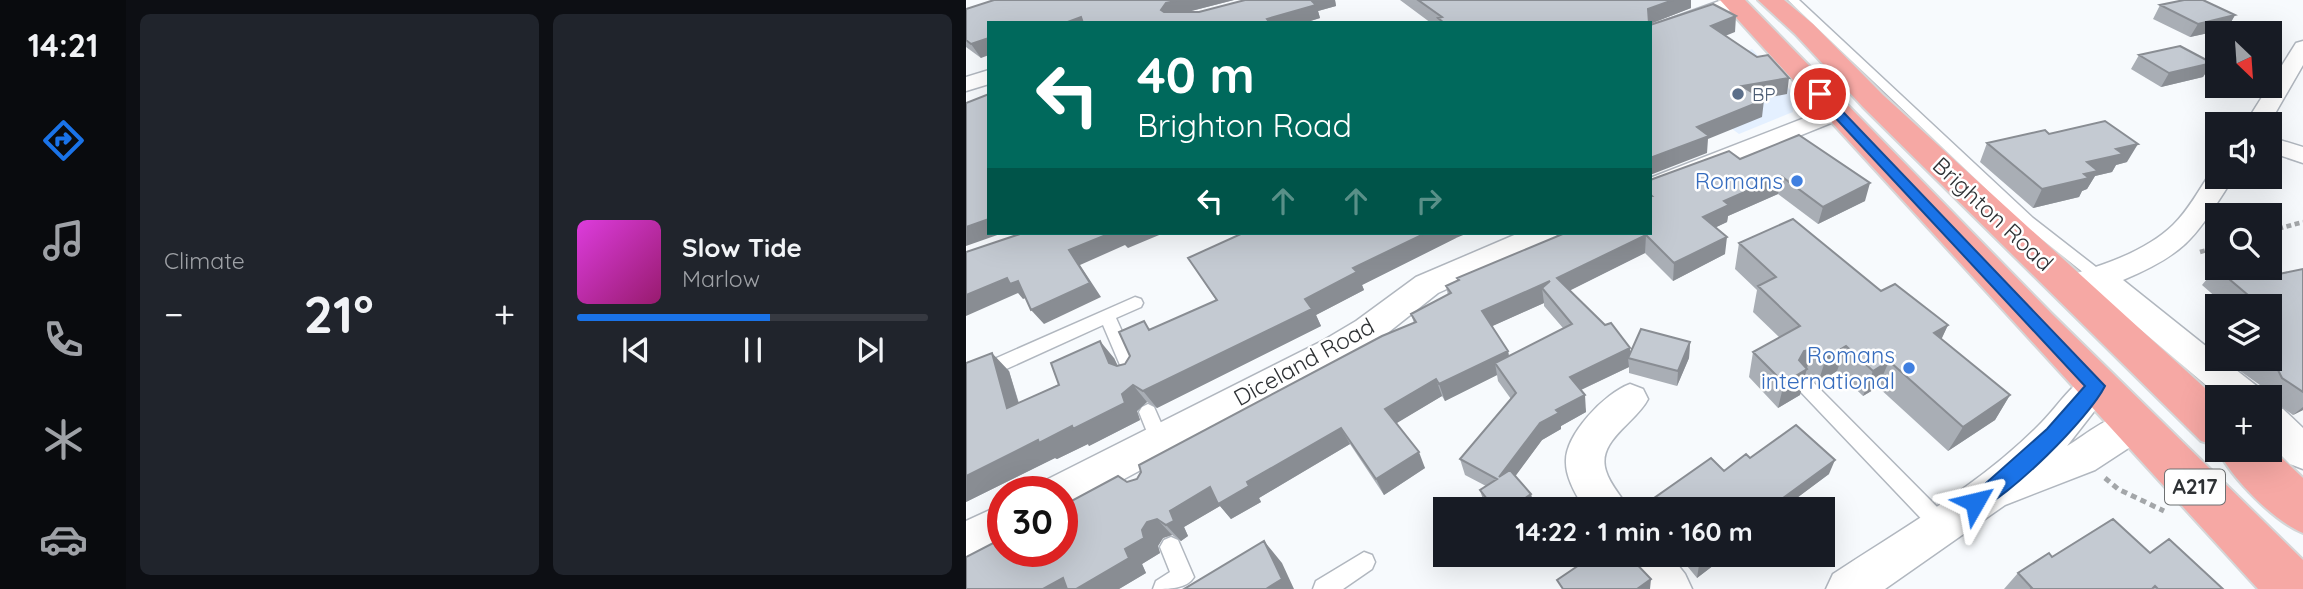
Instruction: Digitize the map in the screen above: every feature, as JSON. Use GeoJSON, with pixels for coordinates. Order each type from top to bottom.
{"type":"FeatureCollection","features":[{"type":"Feature","properties":{"kind":"highway","name":"Brighton Road"},"geometry":{"type":"LineString","coordinates":[[1770,0],[1804,29],[1873,101],[2086,282],[2205,414]]}},
{"type":"Feature","properties":{"kind":"highway","name":"Brighton Road"},"geometry":{"type":"LineString","coordinates":[[1733,1],[2096,386],[2294,589]]}},
{"type":"Feature","properties":{"kind":"highway"},"geometry":{"type":"LineString","coordinates":[[1873,101],[1890,131],[1958,206],[2133,379],[2144,409],[2134,425]]}},
{"type":"Feature","properties":{"kind":"highway","name":"A217"},"geometry":{"type":"LineString","coordinates":[[2253,462],[2303,510]]}},
{"type":"Feature","properties":{"kind":"street"},"geometry":{"type":"LineString","coordinates":[[1652,32],[1733,1]]}},
{"type":"Feature","properties":{"kind":"street"},"geometry":{"type":"LineString","coordinates":[[2264,112],[2303,47]]}},
{"type":"Feature","properties":{"kind":"street"},"geometry":{"type":"LineString","coordinates":[[966,84],[987,77]]}},
{"type":"Feature","properties":{"kind":"street"},"geometry":{"type":"LineString","coordinates":[[1652,187],[1838,113]]}},
{"type":"Feature","properties":{"kind":"street"},"geometry":{"type":"LineString","coordinates":[[2282,148],[2303,155]]}},
{"type":"Feature","properties":{"kind":"street"},"geometry":{"type":"LineString","coordinates":[[2086,282],[2148,255],[2183,232],[2213,189]]}},
{"type":"Feature","properties":{"kind":"street","name":"Diceland Road"},"geometry":{"type":"LineString","coordinates":[[1078,483],[1336,349],[1368,330],[1427,285],[1540,235]]}},
{"type":"Feature","properties":{"kind":"street","name":"Brighton Road"},"geometry":{"type":"LineString","coordinates":[[2086,282],[2228,385]]}},
{"type":"Feature","properties":{"kind":"street"},"geometry":{"type":"LineString","coordinates":[[1861,585],[1940,524],[1992,491],[2054,435],[2096,386]]}},
{"type":"Feature","properties":{"kind":"street"},"geometry":{"type":"LineString","coordinates":[[1598,497],[1583,468],[1587,452],[1596,433],[1630,399]]}},
{"type":"Feature","properties":{"kind":"street"},"geometry":{"type":"LineString","coordinates":[[1992,491],[2081,458],[2134,425]]}},
{"type":"Feature","properties":{"kind":"street"},"geometry":{"type":"LineString","coordinates":[[2282,430],[2301,447]]}},
{"type":"Feature","properties":{"kind":"street"},"geometry":{"type":"LineString","coordinates":[[966,542],[987,531]]}},
{"type":"Feature","properties":{"kind":"street"},"geometry":{"type":"LineString","coordinates":[[1653,567],[1670,589]]}},
{"type":"Feature","properties":{"kind":"lane"},"geometry":{"type":"LineString","coordinates":[[1793,0],[2020,214],[2086,282]]}},
{"type":"Feature","properties":{"kind":"lane"},"geometry":{"type":"LineString","coordinates":[[998,365],[1135,303]]}},
{"type":"Feature","properties":{"kind":"lane"},"geometry":{"type":"LineString","coordinates":[[1107,316],[1132,374]]}},
{"type":"Feature","properties":{"kind":"lane"},"geometry":{"type":"LineString","coordinates":[[1804,384],[1940,524]]}},
{"type":"Feature","properties":{"kind":"lane"},"geometry":{"type":"LineString","coordinates":[[1164,589],[1183,578],[1171,547]]}},
{"type":"Feature","properties":{"kind":"lane"},"geometry":{"type":"LineString","coordinates":[[1324,589],[1364,562]]}},
{"type":"Feature","properties":{"kind":"path"},"geometry":{"type":"LineString","coordinates":[[2282,228],[2303,222]]}},
{"type":"Feature","properties":{"kind":"path"},"geometry":{"type":"LineString","coordinates":[[2118,489],[2165,511],[2173,521]]}},
{"type":"Feature","properties":{"kind":"shaded area","name":"BP"},"geometry":{"type":"Polygon","coordinates":[[[1752,49],[1791,91],[1793,112],[1739,134],[1678,89],[1702,69],[1752,49]]]}},
{"type":"Feature","properties":{"kind":"building"},"geometry":{"type":"Polygon","coordinates":[[[994,0],[1180,0],[1166,3],[1161,10],[1164,12],[1199,12],[1245,0],[1311,0],[1316,5],[1267,19],[1268,21],[1082,21],[1081,17],[1070,21],[987,21],[987,39],[971,44],[966,40],[966,9],[994,0]]]}},
{"type":"Feature","properties":{"kind":"building"},"geometry":{"type":"Polygon","coordinates":[[[1418,0],[1673,0],[1648,9],[1649,21],[1442,21],[1438,18],[1442,17],[1418,0]]]}},
{"type":"Feature","properties":{"kind":"building"},"geometry":{"type":"Polygon","coordinates":[[[2184,0],[2203,0],[2235,15],[2198,24],[2160,5],[2184,0]]]}},
{"type":"Feature","properties":{"kind":"building"},"geometry":{"type":"Polygon","coordinates":[[[1713,4],[1736,16],[1711,26],[1757,57],[1768,55],[1789,78],[1742,86],[1764,100],[1697,127],[1709,136],[1652,157],[1652,24],[1713,4]]]}},
{"type":"Feature","properties":{"kind":"building"},"geometry":{"type":"Polygon","coordinates":[[[2180,46],[2205,59],[2205,65],[2169,73],[2139,55],[2180,46]]]}},
{"type":"Feature","properties":{"kind":"building"},"geometry":{"type":"Polygon","coordinates":[[[987,95],[987,220],[966,227],[966,103],[987,95]]]}},
{"type":"Feature","properties":{"kind":"building"},"geometry":{"type":"Polygon","coordinates":[[[2105,121],[2138,144],[2116,149],[2123,154],[2087,162],[2098,171],[2084,174],[2089,178],[2042,189],[1987,143],[2045,130],[2049,134],[2105,121]]]}},
{"type":"Feature","properties":{"kind":"building"},"geometry":{"type":"Polygon","coordinates":[[[1799,135],[1870,183],[1823,207],[1781,176],[1724,201],[1729,205],[1703,217],[1727,237],[1674,263],[1646,235],[1652,235],[1652,179],[1729,151],[1740,159],[1799,135]]]}},
{"type":"Feature","properties":{"kind":"building"},"geometry":{"type":"Polygon","coordinates":[[[1793,219],[1881,291],[1895,284],[1948,325],[1934,333],[2010,395],[1963,427],[1889,361],[1873,371],[1846,346],[1826,358],[1812,349],[1804,351],[1799,360],[1807,369],[1784,383],[1753,352],[1800,326],[1758,286],[1776,277],[1739,243],[1793,219]]]}},
{"type":"Feature","properties":{"kind":"building"},"geometry":{"type":"Polygon","coordinates":[[[1017,235],[1106,235],[1069,250],[1090,283],[1031,310],[1018,281],[1010,284],[1007,278],[966,295],[966,252],[1017,235]]]}},
{"type":"Feature","properties":{"kind":"building"},"geometry":{"type":"Polygon","coordinates":[[[1239,235],[1422,235],[1353,268],[1357,272],[1305,299],[1312,309],[1143,391],[1133,385],[1122,394],[1125,403],[1073,429],[1072,426],[1039,443],[1038,440],[966,476],[966,363],[992,353],[1007,408],[1059,385],[1051,363],[1100,341],[1109,363],[1117,366],[1125,364],[1130,356],[1119,332],[1144,321],[1149,330],[1217,300],[1188,258],[1239,235]]]}},
{"type":"Feature","properties":{"kind":"building"},"geometry":{"type":"Polygon","coordinates":[[[1560,235],[1646,235],[1557,278],[1605,325],[1611,323],[1630,348],[1570,377],[1585,395],[1556,410],[1559,413],[1540,423],[1499,477],[1510,470],[1531,494],[1527,497],[1486,497],[1480,490],[1497,479],[1460,459],[1516,393],[1495,363],[1572,324],[1542,288],[1550,281],[1482,311],[1508,351],[1439,384],[1436,379],[1385,409],[1419,452],[1376,479],[1341,428],[1247,482],[1249,486],[1218,504],[1210,487],[1170,511],[1174,521],[1166,525],[1157,519],[1147,522],[1142,530],[1144,538],[1125,549],[1129,558],[1076,589],[1067,589],[1063,578],[1043,589],[966,589],[966,557],[987,546],[987,567],[1078,567],[1078,497],[1118,476],[1127,482],[1137,479],[1141,472],[1139,465],[1382,336],[1416,322],[1411,314],[1451,293],[1446,286],[1459,280],[1457,278],[1560,235]]]}},
{"type":"Feature","properties":{"kind":"building"},"geometry":{"type":"Polygon","coordinates":[[[2303,269],[2303,392],[2282,378],[2278,371],[2282,371],[2282,294],[2247,294],[2230,280],[2282,280],[2282,273],[2303,269]]]}},
{"type":"Feature","properties":{"kind":"building"},"geometry":{"type":"Polygon","coordinates":[[[1641,329],[1690,342],[1678,371],[1628,358],[1641,329]]]}},
{"type":"Feature","properties":{"kind":"building"},"geometry":{"type":"Polygon","coordinates":[[[1796,425],[1835,460],[1784,497],[1656,497],[1711,458],[1724,471],[1746,454],[1750,458],[1796,425]]]}},
{"type":"Feature","properties":{"kind":"building"},"geometry":{"type":"Polygon","coordinates":[[[2113,519],[2150,553],[2169,539],[2223,589],[2158,589],[2155,586],[2152,589],[2031,589],[2018,573],[2049,553],[2052,557],[2113,519]]]}},
{"type":"Feature","properties":{"kind":"building"},"geometry":{"type":"Polygon","coordinates":[[[1264,541],[1282,579],[1266,589],[1184,589],[1264,541]]]}},
{"type":"Feature","properties":{"kind":"building"},"geometry":{"type":"Polygon","coordinates":[[[1576,567],[1640,567],[1651,579],[1637,589],[1563,589],[1557,580],[1576,567]]]}},
{"type":"Feature","properties":{"kind":"place","name":"BP"},"geometry":{"type":"Point","coordinates":[1738,94]}},
{"type":"Feature","properties":{"kind":"place","name":"Romans"},"geometry":{"type":"Point","coordinates":[1797,181]}},
{"type":"Feature","properties":{"kind":"place","name":"Romans international"},"geometry":{"type":"Point","coordinates":[1909,368]}},
{"type":"Feature","properties":{"kind":"route"},"geometry":{"type":"LineString","coordinates":[[1820,94],[2096,386],[2054,435],[1992,491],[1975,502]]}}]}
